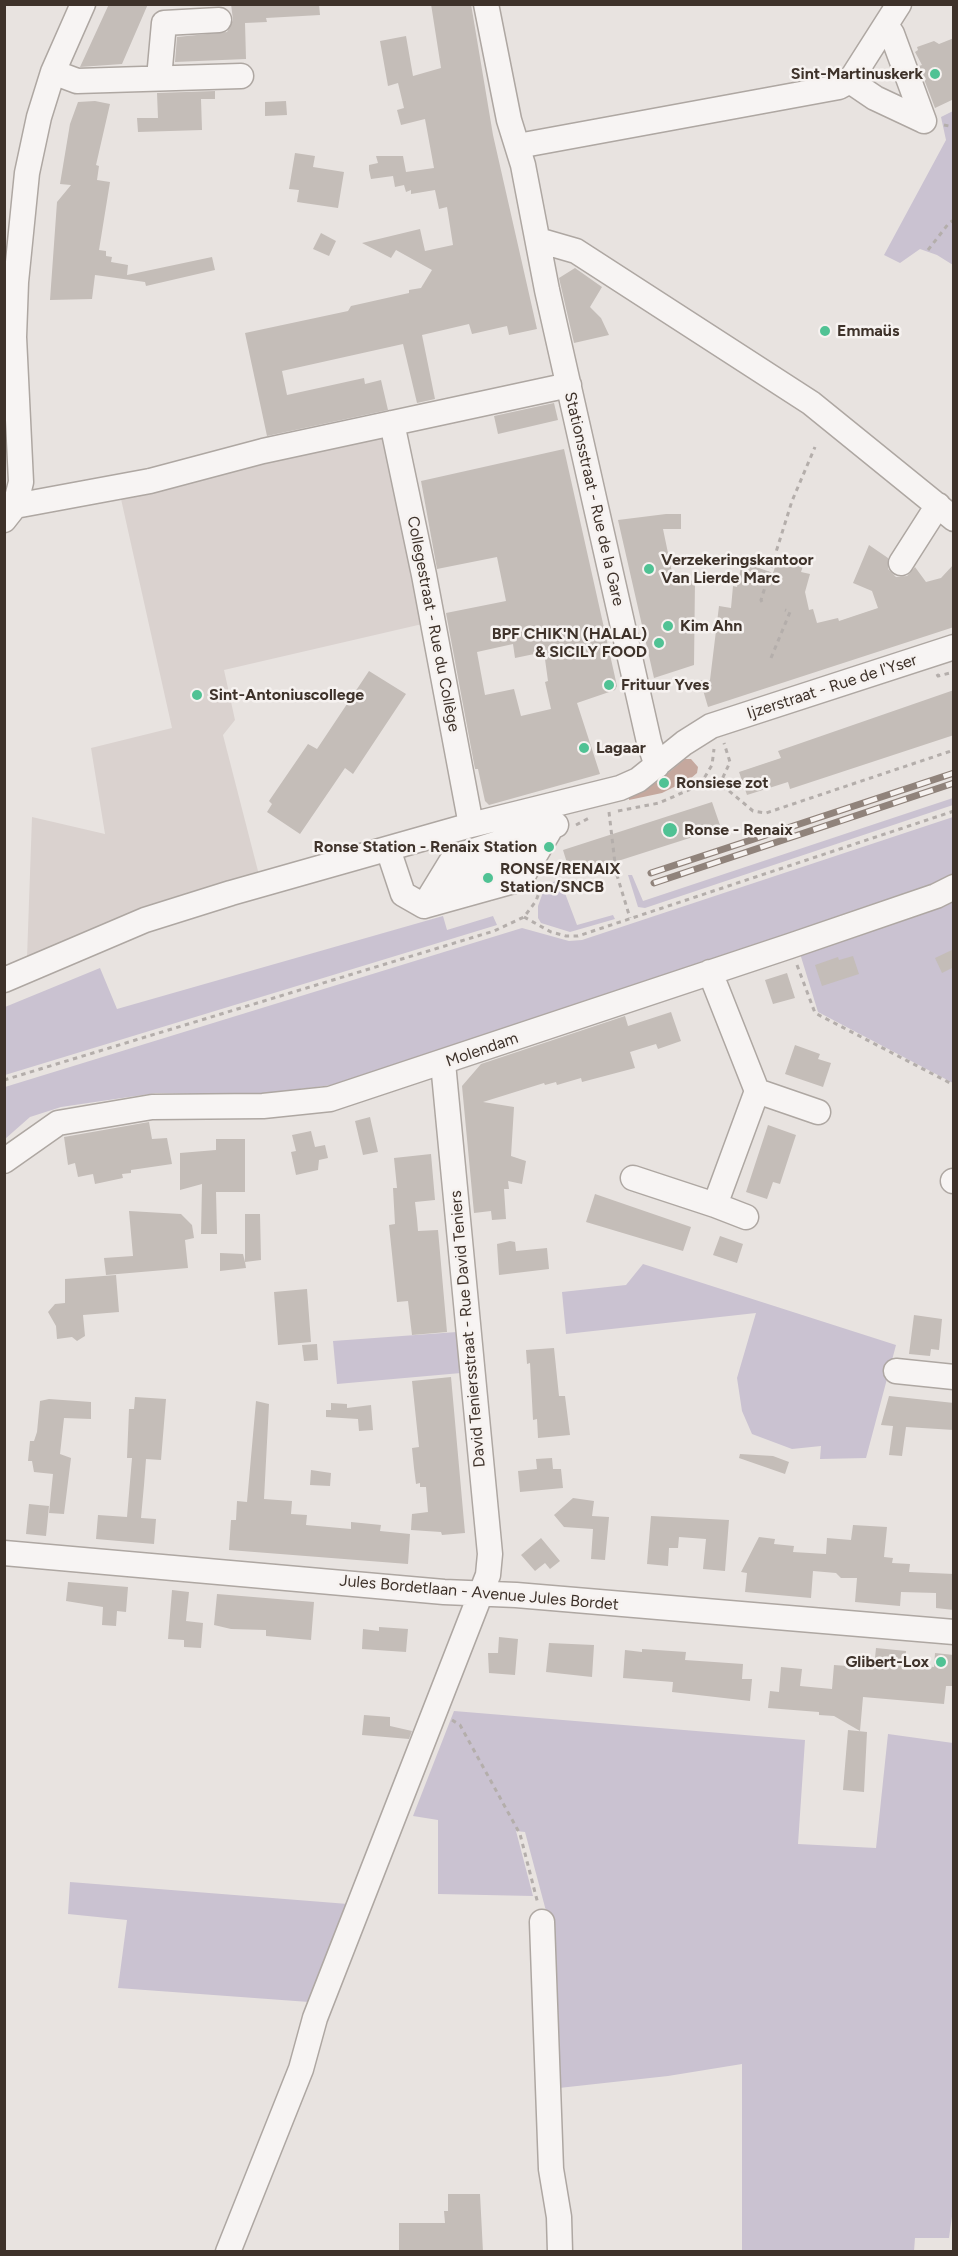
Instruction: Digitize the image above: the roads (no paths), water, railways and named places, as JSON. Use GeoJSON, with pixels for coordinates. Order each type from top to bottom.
{"type":"FeatureCollection","features":[{"type":"Feature","properties":{"kind":"street"},"geometry":{"type":"LineString","coordinates":[[8,514],[21,482],[14,337],[23,200],[31,148],[53,72],[83,4]]}},
{"type":"Feature","properties":{"kind":"street","name":"Stationsstraat - Rue de la Gare"},"geometry":{"type":"LineString","coordinates":[[486,4],[509,120],[518,146],[542,266],[657,766]]}},
{"type":"Feature","properties":{"kind":"street"},"geometry":{"type":"LineString","coordinates":[[518,146],[839,87],[850,81],[899,4]]}},
{"type":"Feature","properties":{"kind":"street"},"geometry":{"type":"LineString","coordinates":[[159,78],[164,23],[219,20]]}},
{"type":"Feature","properties":{"kind":"street"},"geometry":{"type":"LineString","coordinates":[[850,81],[875,98],[924,121],[892,34],[886,25]]}},
{"type":"Feature","properties":{"kind":"street"},"geometry":{"type":"LineString","coordinates":[[53,72],[77,81],[241,76]]}},
{"type":"Feature","properties":{"kind":"street"},"geometry":{"type":"LineString","coordinates":[[538,240],[576,251],[811,403],[946,512],[901,563]]}},
{"type":"Feature","properties":{"kind":"street"},"geometry":{"type":"LineString","coordinates":[[8,514],[150,481],[263,451],[569,385]]}},
{"type":"Feature","properties":{"kind":"street","name":"Collegestraat - Rue du Collège"},"geometry":{"type":"LineString","coordinates":[[392,423],[440,654],[471,825]]}},
{"type":"Feature","properties":{"kind":"street","name":"Ijzerstraat - Rue de l'Yser"},"geometry":{"type":"LineString","coordinates":[[4,980],[145,920],[231,893],[471,825],[620,788],[657,766],[684,743],[717,734],[954,647]]}},
{"type":"Feature","properties":{"kind":"street"},"geometry":{"type":"LineString","coordinates":[[465,895],[510,840],[572,812],[586,797]]}},
{"type":"Feature","properties":{"kind":"street"},"geometry":{"type":"LineString","coordinates":[[465,895],[510,840]]}},
{"type":"Feature","properties":{"kind":"street"},"geometry":{"type":"LineString","coordinates":[[465,895],[510,840]]}},
{"type":"Feature","properties":{"kind":"street"},"geometry":{"type":"LineString","coordinates":[[388,849],[403,894],[465,895]]}},
{"type":"Feature","properties":{"kind":"street","name":"Molendam"},"geometry":{"type":"LineString","coordinates":[[4,1161],[58,1123],[152,1107],[296,1104],[330,1099],[790,946],[936,896],[954,887]]}},
{"type":"Feature","properties":{"kind":"street"},"geometry":{"type":"LineString","coordinates":[[710,972],[758,1091],[715,1205]]}},
{"type":"Feature","properties":{"kind":"street","name":"David Teniersstraat - Rue David Teniers"},"geometry":{"type":"LineString","coordinates":[[228,2252],[301,2069],[315,2018],[488,1575],[490,1554],[443,1063]]}},
{"type":"Feature","properties":{"kind":"street"},"geometry":{"type":"LineString","coordinates":[[758,1091],[818,1112]]}},
{"type":"Feature","properties":{"kind":"street"},"geometry":{"type":"LineString","coordinates":[[633,1178],[746,1217]]}},
{"type":"Feature","properties":{"kind":"street"},"geometry":{"type":"LineString","coordinates":[[896,1371],[954,1377]]}},
{"type":"Feature","properties":{"kind":"street","name":"Jules Bordetlaan - Avenue Jules Bordet"},"geometry":{"type":"LineString","coordinates":[[4,1553],[444,1592],[481,1593],[954,1632]]}},
{"type":"Feature","properties":{"kind":"street"},"geometry":{"type":"LineString","coordinates":[[542,1922],[551,2169],[559,2217],[560,2252]]}},
{"type":"Feature","properties":{"kind":"railway"},"geometry":{"type":"LineString","coordinates":[[651,873],[954,773]]}},
{"type":"Feature","properties":{"kind":"railway"},"geometry":{"type":"LineString","coordinates":[[654,883],[954,783]]}},
{"type":"Feature","properties":{"kind":"place","name":"Sint-Martinuskerk"},"geometry":{"type":"Point","coordinates":[935,74]}},
{"type":"Feature","properties":{"kind":"place","name":"Emmaüs"},"geometry":{"type":"Point","coordinates":[825,331]}},
{"type":"Feature","properties":{"kind":"place","name":"Verzekeringskantoor Van Lierde Marc"},"geometry":{"type":"Point","coordinates":[649,569]}},
{"type":"Feature","properties":{"kind":"place","name":"Kim Ahn"},"geometry":{"type":"Point","coordinates":[668,626]}},
{"type":"Feature","properties":{"kind":"place","name":"BPF CHIK'N (HALAL) & SICILY FOOD"},"geometry":{"type":"Point","coordinates":[659,643]}},
{"type":"Feature","properties":{"kind":"place","name":"Frituur Yves"},"geometry":{"type":"Point","coordinates":[609,685]}},
{"type":"Feature","properties":{"kind":"place","name":"Sint-Antoniuscollege"},"geometry":{"type":"Point","coordinates":[197,695]}},
{"type":"Feature","properties":{"kind":"place","name":"Lagaar"},"geometry":{"type":"Point","coordinates":[584,748]}},
{"type":"Feature","properties":{"kind":"place","name":"Ronsiese zot"},"geometry":{"type":"Point","coordinates":[664,783]}},
{"type":"Feature","properties":{"kind":"place","name":"Ronse - Renaix"},"geometry":{"type":"Point","coordinates":[670,830]}},
{"type":"Feature","properties":{"kind":"place","name":"Ronse Station - Renaix Station"},"geometry":{"type":"Point","coordinates":[549,847]}},
{"type":"Feature","properties":{"kind":"place","name":"RONSE/RENAIX Station/SNCB"},"geometry":{"type":"Point","coordinates":[488,878]}},
{"type":"Feature","properties":{"kind":"place","name":"Glibert-Lox"},"geometry":{"type":"Point","coordinates":[941,1662]}}]}
